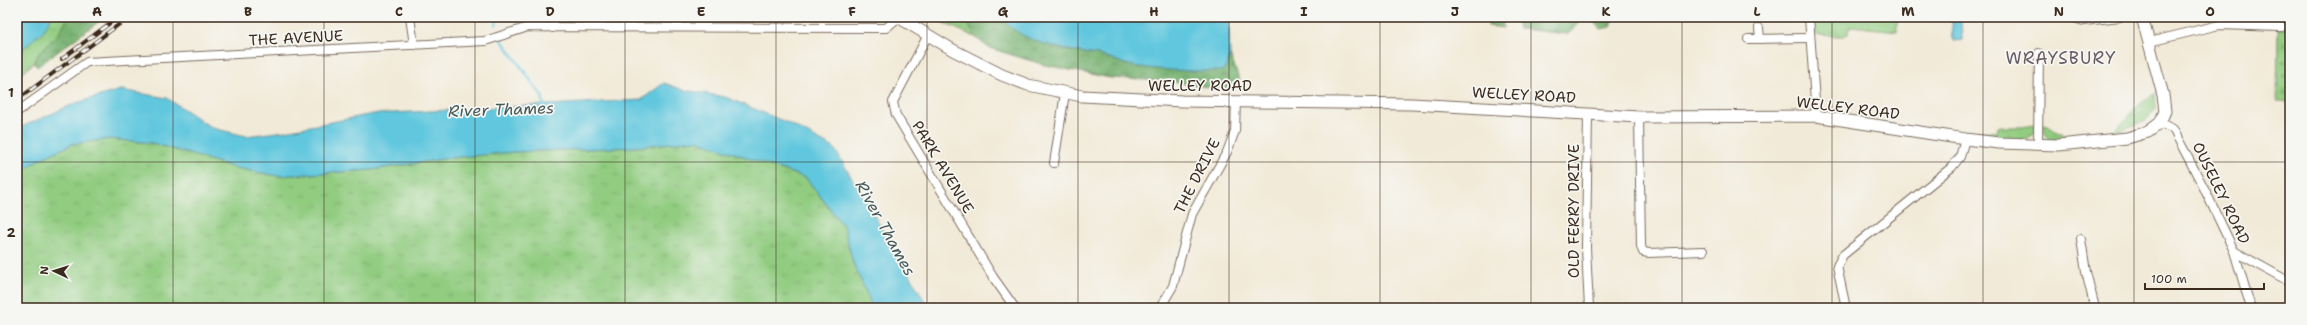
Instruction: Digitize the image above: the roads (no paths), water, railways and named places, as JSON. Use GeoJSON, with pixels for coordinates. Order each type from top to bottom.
{"type":"FeatureCollection","features":[{"type":"Feature","properties":{"kind":"main road","name":"WELLEY ROAD"},"geometry":{"type":"LineString","coordinates":[[899,17],[928,35],[1002,75],[1028,85],[1065,93],[1126,100],[1412,104],[1639,117],[1816,116],[1965,139],[2038,144],[2101,142],[2127,138],[2148,132],[2160,122]]}},
{"type":"Feature","properties":{"kind":"main road"},"geometry":{"type":"LineString","coordinates":[[2142,17],[2163,95],[2164,111],[2160,122]]}},
{"type":"Feature","properties":{"kind":"street"},"geometry":{"type":"LineString","coordinates":[[410,17],[414,45]]}},
{"type":"Feature","properties":{"kind":"street"},"geometry":{"type":"LineString","coordinates":[[553,28],[554,17]]}},
{"type":"Feature","properties":{"kind":"street","name":"THE AVENUE"},"geometry":{"type":"LineString","coordinates":[[17,112],[87,62],[486,41],[528,27],[886,28],[899,17]]}},
{"type":"Feature","properties":{"kind":"street"},"geometry":{"type":"LineString","coordinates":[[1809,17],[1816,116]]}},
{"type":"Feature","properties":{"kind":"street"},"geometry":{"type":"LineString","coordinates":[[2071,17],[2084,21],[2120,17]]}},
{"type":"Feature","properties":{"kind":"street"},"geometry":{"type":"LineString","coordinates":[[2149,42],[2219,25],[2281,27]]}},
{"type":"Feature","properties":{"kind":"street"},"geometry":{"type":"LineString","coordinates":[[1759,28],[1760,39]]}},
{"type":"Feature","properties":{"kind":"street","name":"PARK AVENUE"},"geometry":{"type":"LineString","coordinates":[[928,35],[893,102],[896,115],[992,274],[1015,308]]}},
{"type":"Feature","properties":{"kind":"street"},"geometry":{"type":"LineString","coordinates":[[1748,39],[1810,38]]}},
{"type":"Feature","properties":{"kind":"street"},"geometry":{"type":"LineString","coordinates":[[2038,144],[2039,53]]}},
{"type":"Feature","properties":{"kind":"street"},"geometry":{"type":"LineString","coordinates":[[1054,162],[1065,93]]}},
{"type":"Feature","properties":{"kind":"street","name":"THE DRIVE"},"geometry":{"type":"LineString","coordinates":[[1160,308],[1173,286],[1192,214],[1227,152],[1235,131],[1236,101]]}},
{"type":"Feature","properties":{"kind":"street","name":"OLD FERRY DRIVE"},"geometry":{"type":"LineString","coordinates":[[1588,114],[1586,248],[1589,308]]}},
{"type":"Feature","properties":{"kind":"street"},"geometry":{"type":"LineString","coordinates":[[1639,117],[1641,246],[1643,252],[1703,251]]}},
{"type":"Feature","properties":{"kind":"street","name":"OUSELEY ROAD"},"geometry":{"type":"LineString","coordinates":[[2160,122],[2173,129],[2234,251],[2251,308]]}},
{"type":"Feature","properties":{"kind":"street"},"geometry":{"type":"LineString","coordinates":[[1846,308],[1837,266],[1843,256],[1952,167],[1960,157],[1965,139]]}},
{"type":"Feature","properties":{"kind":"street"},"geometry":{"type":"LineString","coordinates":[[2081,239],[2086,272],[2095,308]]}},
{"type":"Feature","properties":{"kind":"street"},"geometry":{"type":"LineString","coordinates":[[2234,251],[2290,282]]}},
{"type":"Feature","properties":{"kind":"water"},"geometry":{"type":"Polygon","coordinates":[[[17,17],[51,17],[44,30],[17,54],[17,17]]]}},
{"type":"Feature","properties":{"kind":"water"},"geometry":{"type":"Polygon","coordinates":[[[1002,17],[1229,17],[1230,55],[1227,67],[1221,71],[1175,70],[1140,67],[1103,56],[1063,49],[1035,41],[1011,27],[1002,17]]]}},
{"type":"Feature","properties":{"kind":"water"},"geometry":{"type":"Polygon","coordinates":[[[1952,21],[1961,21],[1962,40],[1953,41],[1952,21]]]}},
{"type":"Feature","properties":{"kind":"water","name":"River Thames"},"geometry":{"type":"Polygon","coordinates":[[[664,83],[683,90],[725,97],[788,123],[834,148],[929,308],[873,308],[853,263],[844,227],[806,178],[696,140],[635,147],[515,152],[450,158],[372,170],[278,176],[236,168],[152,143],[109,139],[73,144],[38,160],[17,176],[17,129],[76,103],[121,90],[167,98],[212,128],[246,136],[285,131],[373,114],[641,100],[664,83]]]}},
{"type":"Feature","properties":{"kind":"waterway"},"geometry":{"type":"LineString","coordinates":[[496,25],[497,17]]}},
{"type":"Feature","properties":{"kind":"waterway","name":"River Thames"},"geometry":{"type":"LineString","coordinates":[[501,39],[542,96],[544,107]]}},
{"type":"Feature","properties":{"kind":"railway"},"geometry":{"type":"LineString","coordinates":[[62,59],[118,17]]}},
{"type":"Feature","properties":{"kind":"railway"},"geometry":{"type":"LineString","coordinates":[[17,100],[129,17]]}},
{"type":"Feature","properties":{"kind":"district","name":"WRAYSBURY"},"geometry":{"type":"Point","coordinates":[2061,58]}}]}
